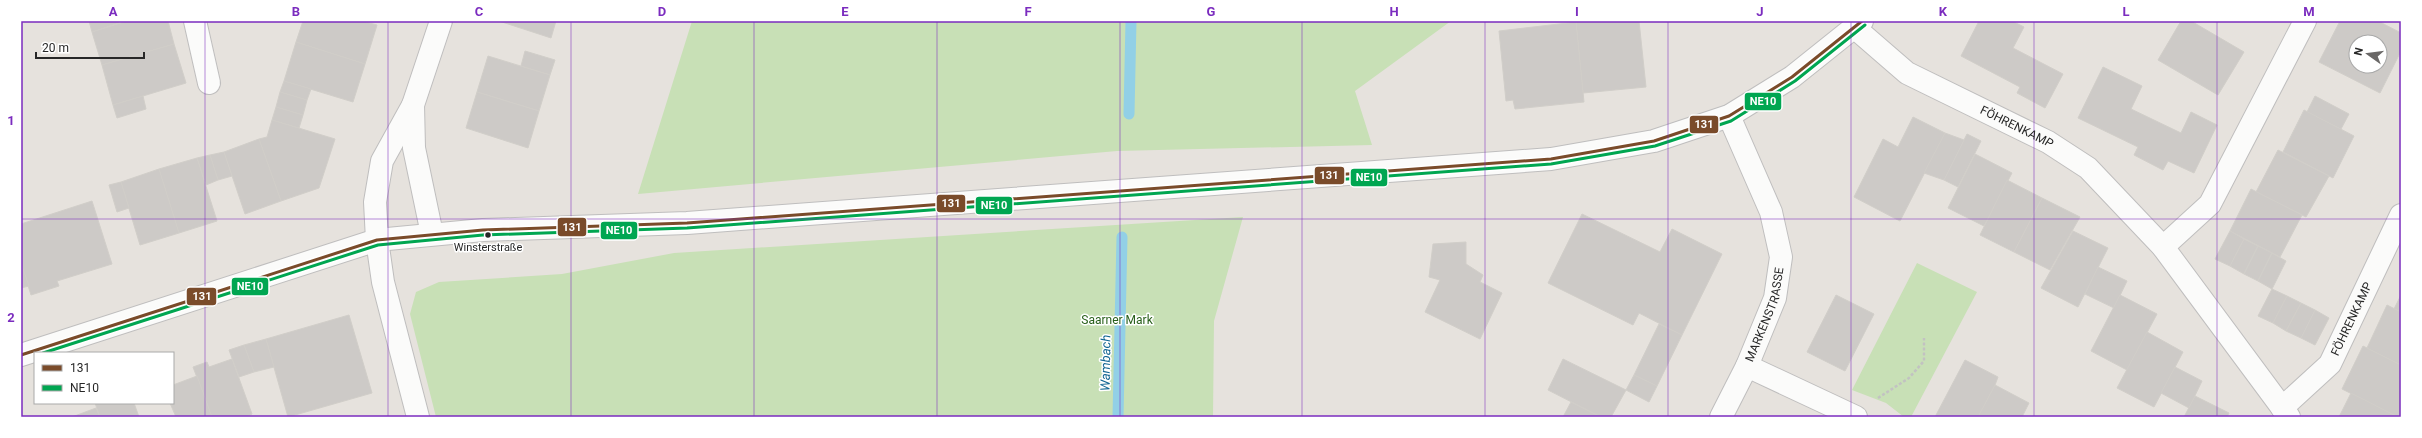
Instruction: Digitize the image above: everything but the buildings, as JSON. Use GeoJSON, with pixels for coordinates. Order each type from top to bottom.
{"type":"FeatureCollection","features":[{"type":"Feature","properties":{"kind":"street"},"geometry":{"type":"LineString","coordinates":[[195,21],[209,83]]}},
{"type":"Feature","properties":{"kind":"street"},"geometry":{"type":"LineString","coordinates":[[418,417],[383,282],[377,240],[374,202],[382,161],[413,105],[441,21]]}},
{"type":"Feature","properties":{"kind":"street"},"geometry":{"type":"LineString","coordinates":[[2163,247],[2210,204],[2305,21]]}},
{"type":"Feature","properties":{"kind":"street"},"geometry":{"type":"LineString","coordinates":[[21,355],[377,240],[432,234],[687,223],[1551,158],[1654,141],[1729,116],[1792,77],[1859,24]]}},
{"type":"Feature","properties":{"kind":"street","name":"FÖHRENKAMP"},"geometry":{"type":"LineString","coordinates":[[1859,24],[1907,73],[2048,142],[2088,168],[2163,247],[2286,412],[2330,364],[2401,216]]}},
{"type":"Feature","properties":{"kind":"street"},"geometry":{"type":"LineString","coordinates":[[413,105],[414,148],[432,234]]}},
{"type":"Feature","properties":{"kind":"street","name":"MARKENSTRASSE"},"geometry":{"type":"LineString","coordinates":[[1721,417],[1747,366],[1775,298],[1781,257],[1771,212],[1729,116]]}},
{"type":"Feature","properties":{"kind":"street"},"geometry":{"type":"LineString","coordinates":[[1747,366],[1854,416]]}},
{"type":"Feature","properties":{"kind":"path"},"geometry":{"type":"LineString","coordinates":[[1854,416],[1909,378],[1924,361],[1924,338]]}},
{"type":"Feature","properties":{"kind":"green space"},"geometry":{"type":"Polygon","coordinates":[[[692,21],[1451,21],[1355,91],[1372,145],[1117,151],[638,194],[692,21]]]}},
{"type":"Feature","properties":{"kind":"green space","name":"Saarner Mark"},"geometry":{"type":"Polygon","coordinates":[[[1243,217],[1214,321],[1213,417],[436,417],[410,314],[416,292],[439,282],[562,274],[674,253],[1243,217]]]}},
{"type":"Feature","properties":{"kind":"green space"},"geometry":{"type":"Polygon","coordinates":[[[1917,263],[1977,292],[1911,417],[1904,417],[1886,403],[1852,390],[1917,263]]]}},
{"type":"Feature","properties":{"kind":"waterway","name":"Wambach"},"geometry":{"type":"LineString","coordinates":[[1129,114],[1131,21]]}},
{"type":"Feature","properties":{"kind":"waterway","name":"Wambach"},"geometry":{"type":"LineString","coordinates":[[1118,417],[1122,237]]}},
{"type":"Feature","properties":{"kind":"transit line","name":"131"},"geometry":{"type":"LineString","coordinates":[[21,355],[377,240],[483,230],[687,223],[1551,159],[1654,141],[1729,116],[1792,77],[1862,21]]}},
{"type":"Feature","properties":{"kind":"transit line","name":"NE10"},"geometry":{"type":"LineString","coordinates":[[46,352],[378,245],[483,235],[687,228],[1551,164],[1655,146],[1731,121],[1795,81],[1865,25]]}},
{"type":"Feature","properties":{"kind":"place","name":"Winsterstraße"},"geometry":{"type":"Point","coordinates":[488,235]}}]}
